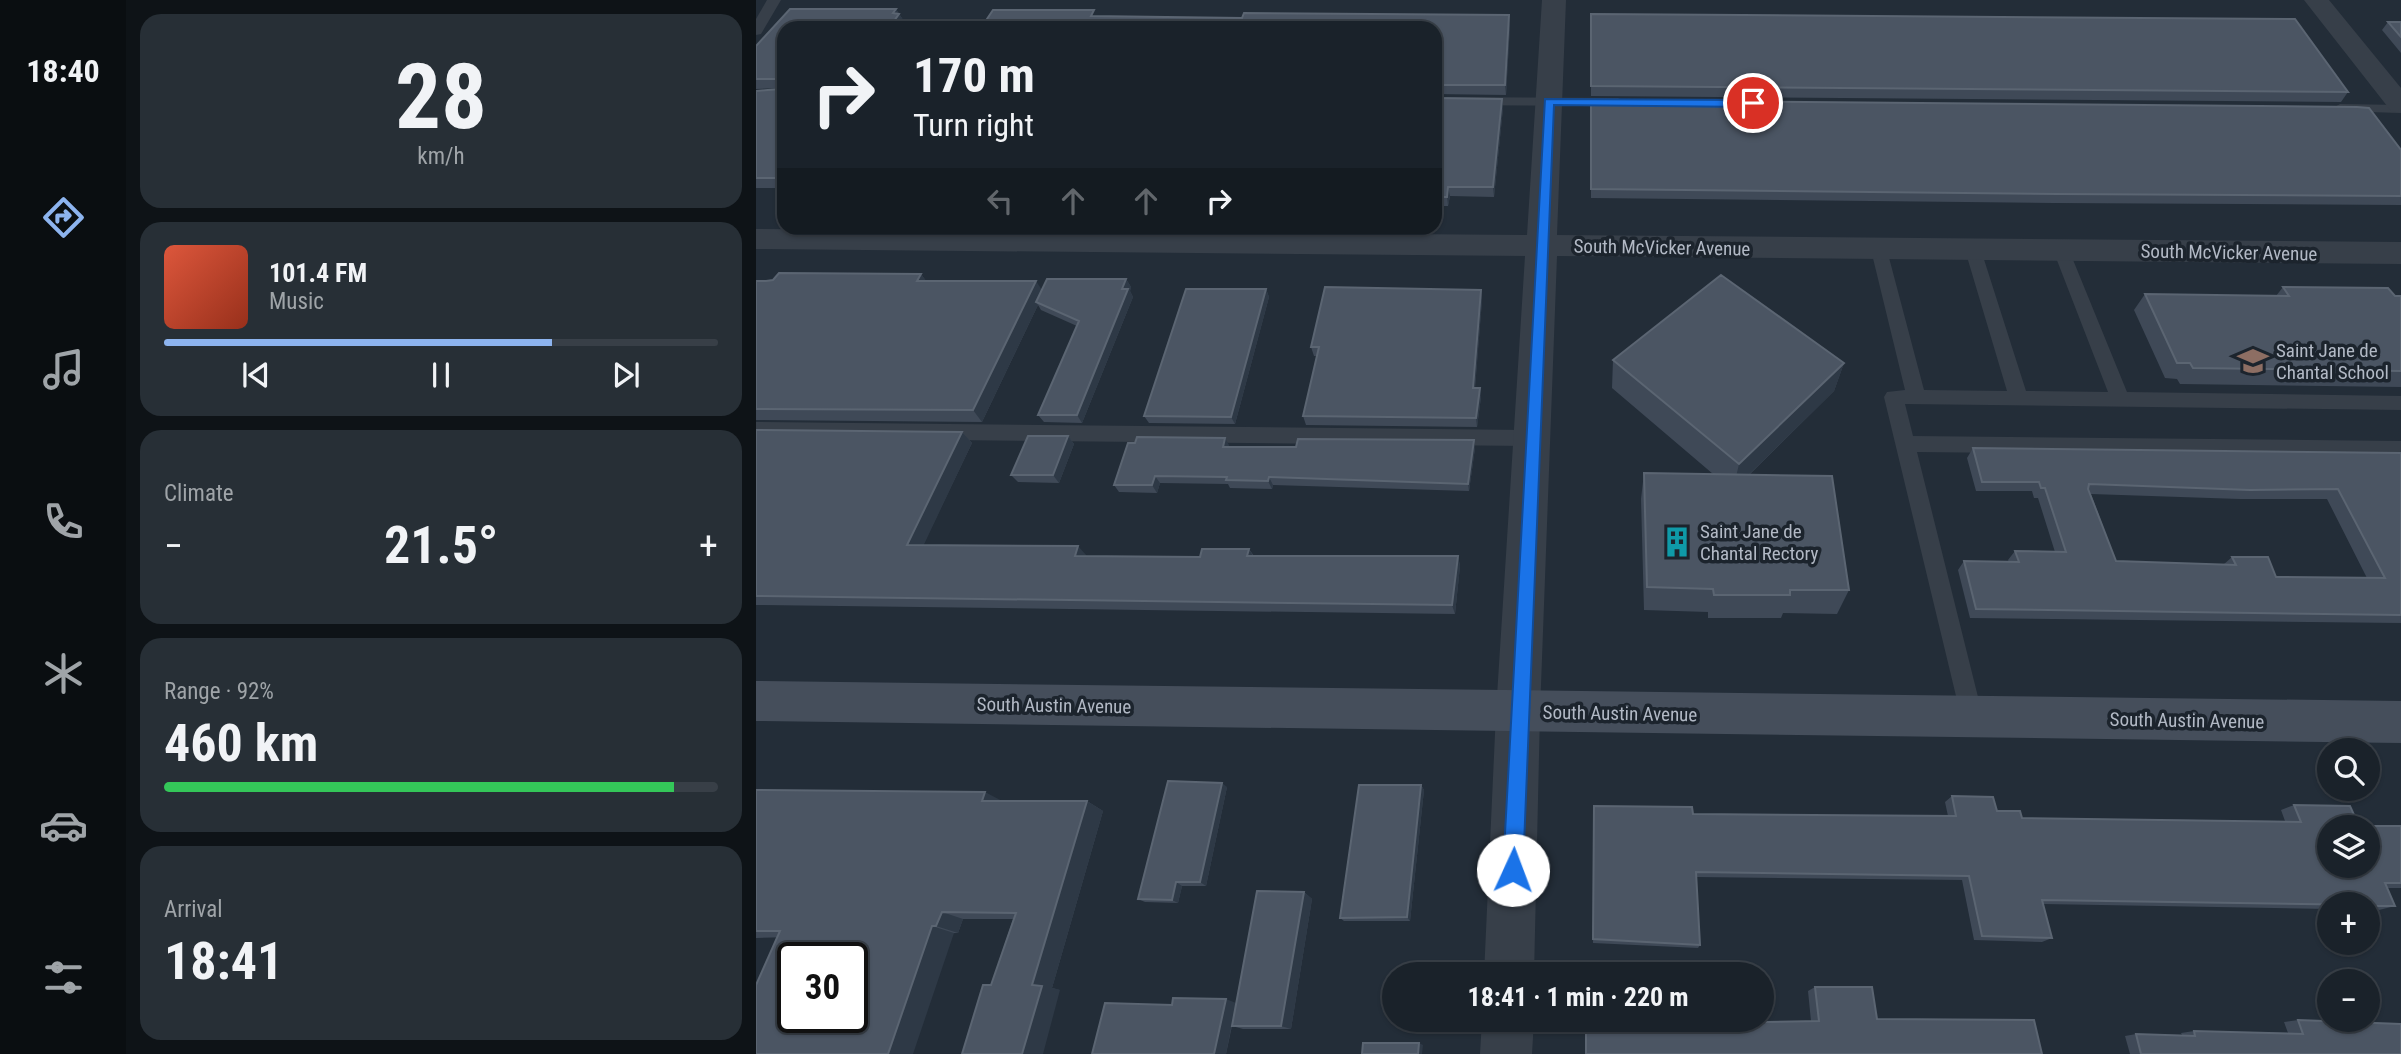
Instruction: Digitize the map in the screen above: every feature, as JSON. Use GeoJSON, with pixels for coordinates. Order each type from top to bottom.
{"type":"FeatureCollection","features":[{"type":"Feature","properties":{"kind":"street"},"geometry":{"type":"LineString","coordinates":[[1509,962],[1518,712],[1554,0]]}},
{"type":"Feature","properties":{"kind":"street"},"geometry":{"type":"LineString","coordinates":[[2316,0],[2401,107]]}},
{"type":"Feature","properties":{"kind":"street","name":"South McVicker Avenue"},"geometry":{"type":"LineString","coordinates":[[756,239],[2401,253]]}},
{"type":"Feature","properties":{"kind":"street","name":"South Austin Avenue"},"geometry":{"type":"LineString","coordinates":[[756,701],[2401,722]]}},
{"type":"Feature","properties":{"kind":"street"},"geometry":{"type":"LineString","coordinates":[[1507,1054],[1508,1032]]}},
{"type":"Feature","properties":{"kind":"lane"},"geometry":{"type":"LineString","coordinates":[[756,31],[774,0]]}},
{"type":"Feature","properties":{"kind":"lane"},"geometry":{"type":"LineString","coordinates":[[1442,101],[1628,102]]}},
{"type":"Feature","properties":{"kind":"lane"},"geometry":{"type":"LineString","coordinates":[[2324,108],[2401,107]]}},
{"type":"Feature","properties":{"kind":"lane"},"geometry":{"type":"LineString","coordinates":[[1879,250],[1916,397]]}},
{"type":"Feature","properties":{"kind":"lane"},"geometry":{"type":"LineString","coordinates":[[1973,250],[2019,398]]}},
{"type":"Feature","properties":{"kind":"lane"},"geometry":{"type":"LineString","coordinates":[[2062,250],[2126,400]]}},
{"type":"Feature","properties":{"kind":"lane"},"geometry":{"type":"LineString","coordinates":[[1971,717],[1894,397],[2401,403]]}},
{"type":"Feature","properties":{"kind":"lane"},"geometry":{"type":"LineString","coordinates":[[756,429],[1533,438]]}},
{"type":"Feature","properties":{"kind":"lane"},"geometry":{"type":"LineString","coordinates":[[1904,444],[2401,449]]}},
{"type":"Feature","properties":{"kind":"building"},"geometry":{"type":"Polygon","coordinates":[[[790,9],[896,9],[893,13],[899,14],[894,21],[779,21],[790,9]]]}},
{"type":"Feature","properties":{"kind":"building"},"geometry":{"type":"Polygon","coordinates":[[[993,10],[1094,10],[1091,16],[1242,18],[1244,13],[1509,15],[1505,85],[1442,85],[1442,21],[986,21],[993,10]]]}},
{"type":"Feature","properties":{"kind":"building"},"geometry":{"type":"Polygon","coordinates":[[[1591,14],[2295,19],[2348,92],[1591,86],[1591,14]]]}},
{"type":"Feature","properties":{"kind":"building"},"geometry":{"type":"Polygon","coordinates":[[[2388,22],[2401,22],[2401,37],[2388,22]]]}},
{"type":"Feature","properties":{"kind":"building"},"geometry":{"type":"Polygon","coordinates":[[[777,23],[777,79],[756,79],[756,46],[777,23]]]}},
{"type":"Feature","properties":{"kind":"building"},"geometry":{"type":"Polygon","coordinates":[[[777,89],[777,178],[756,178],[756,91],[777,89]]]}},
{"type":"Feature","properties":{"kind":"building"},"geometry":{"type":"Polygon","coordinates":[[[1442,98],[1502,99],[1493,187],[1448,187],[1447,197],[1442,197],[1442,98]]]}},
{"type":"Feature","properties":{"kind":"building"},"geometry":{"type":"Polygon","coordinates":[[[1591,100],[2369,108],[2401,150],[2401,196],[1591,189],[1591,100]]]}},
{"type":"Feature","properties":{"kind":"building"},"geometry":{"type":"Polygon","coordinates":[[[779,273],[921,274],[917,281],[1036,281],[973,410],[756,409],[756,281],[773,280],[779,273]]]}},
{"type":"Feature","properties":{"kind":"building"},"geometry":{"type":"Polygon","coordinates":[[[1721,275],[1844,363],[1739,464],[1613,360],[1721,275]]]}},
{"type":"Feature","properties":{"kind":"building"},"geometry":{"type":"Polygon","coordinates":[[[1047,279],[1126,279],[1122,289],[1128,289],[1077,415],[1038,415],[1079,321],[1036,302],[1047,279]]]}},
{"type":"Feature","properties":{"kind":"building"},"geometry":{"type":"Polygon","coordinates":[[[1325,287],[1481,290],[1473,388],[1480,388],[1476,418],[1303,416],[1319,347],[1311,347],[1325,287]]]}},
{"type":"Feature","properties":{"kind":"building"},"geometry":{"type":"Polygon","coordinates":[[[2283,287],[2388,288],[2395,296],[2401,296],[2401,371],[2193,368],[2190,363],[2177,363],[2145,294],[2289,296],[2283,287]]]}},
{"type":"Feature","properties":{"kind":"building"},"geometry":{"type":"Polygon","coordinates":[[[1186,289],[1266,289],[1231,417],[1144,416],[1186,289]]]}},
{"type":"Feature","properties":{"kind":"building"},"geometry":{"type":"Polygon","coordinates":[[[756,430],[962,432],[907,545],[1078,546],[1075,556],[1200,557],[1202,549],[1249,549],[1247,556],[1458,556],[1452,605],[756,596],[756,430]]]}},
{"type":"Feature","properties":{"kind":"building"},"geometry":{"type":"Polygon","coordinates":[[[1028,436],[1068,436],[1053,475],[1011,475],[1028,436]]]}},
{"type":"Feature","properties":{"kind":"building"},"geometry":{"type":"Polygon","coordinates":[[[1137,437],[1225,438],[1223,447],[1296,447],[1298,439],[1474,440],[1468,484],[1269,477],[1268,481],[1226,480],[1227,477],[1155,476],[1152,485],[1114,485],[1128,443],[1135,443],[1137,437]]]}},
{"type":"Feature","properties":{"kind":"building"},"geometry":{"type":"Polygon","coordinates":[[[1973,448],[2401,453],[2401,615],[1976,609],[1964,561],[2019,562],[2015,551],[2066,552],[2045,488],[2041,488],[2039,482],[1982,482],[1973,448]],[[2089,484],[2088,489],[2116,561],[2236,565],[2232,557],[2268,557],[2276,577],[2385,578],[2338,489],[2250,490],[2089,484]]]}},
{"type":"Feature","properties":{"kind":"building"},"geometry":{"type":"Polygon","coordinates":[[[1644,473],[1832,476],[1849,590],[1790,590],[1790,595],[1714,595],[1713,589],[1647,587],[1644,473]]]}},
{"type":"Feature","properties":{"kind":"building"},"geometry":{"type":"Polygon","coordinates":[[[1168,781],[1222,783],[1200,882],[1176,882],[1172,900],[1138,899],[1168,781]]]}},
{"type":"Feature","properties":{"kind":"building"},"geometry":{"type":"Polygon","coordinates":[[[1359,785],[1421,785],[1407,917],[1340,918],[1359,785]]]}},
{"type":"Feature","properties":{"kind":"building"},"geometry":{"type":"Polygon","coordinates":[[[756,790],[985,792],[982,801],[1087,801],[1032,985],[1042,986],[1022,1054],[962,1054],[983,985],[991,985],[1016,913],[942,912],[936,926],[932,926],[888,1054],[756,1054],[756,985],[780,931],[756,931],[756,790]]]}},
{"type":"Feature","properties":{"kind":"building"},"geometry":{"type":"Polygon","coordinates":[[[1952,796],[1993,797],[1997,811],[2020,811],[2022,818],[2301,822],[2294,805],[2350,806],[2354,815],[2317,815],[2317,878],[2380,878],[2380,826],[2401,826],[2401,883],[2385,883],[2395,906],[2380,906],[2380,892],[2317,892],[2317,904],[2042,900],[2052,938],[1982,936],[1969,876],[1696,872],[1700,945],[1593,939],[1594,806],[1692,807],[1693,814],[1956,816],[1952,796]]]}},
{"type":"Feature","properties":{"kind":"building"},"geometry":{"type":"Polygon","coordinates":[[[1257,891],[1304,892],[1281,1026],[1232,1026],[1257,891]]]}},
{"type":"Feature","properties":{"kind":"building"},"geometry":{"type":"Polygon","coordinates":[[[1815,987],[1872,987],[1877,1019],[2034,1020],[2042,1054],[1586,1054],[1586,1032],[1774,1032],[1774,1022],[1819,1021],[1815,987]]]}},
{"type":"Feature","properties":{"kind":"building"},"geometry":{"type":"Polygon","coordinates":[[[1173,998],[1226,999],[1214,1054],[1092,1054],[1105,1003],[1172,1005],[1173,998]]]}},
{"type":"Feature","properties":{"kind":"building"},"geometry":{"type":"Polygon","coordinates":[[[2298,1020],[2317,1021],[2317,1032],[2380,1032],[2380,1023],[2401,1024],[2401,1054],[2141,1054],[2136,1034],[2195,1036],[2194,1031],[2303,1034],[2298,1020]]]}},
{"type":"Feature","properties":{"kind":"building"},"geometry":{"type":"Polygon","coordinates":[[[1363,1043],[1419,1043],[1418,1054],[1362,1054],[1363,1043]]]}},
{"type":"Feature","properties":{"kind":"place","name":"Saint Jane de Chantal School"},"geometry":{"type":"Point","coordinates":[2253,361]}},
{"type":"Feature","properties":{"kind":"place","name":"Saint Jane de Chantal Rectory"},"geometry":{"type":"Point","coordinates":[1677,542]}},
{"type":"Feature","properties":{"kind":"route"},"geometry":{"type":"LineString","coordinates":[[1513,870],[1518,712],[1549,102],[1753,103]]}}]}
